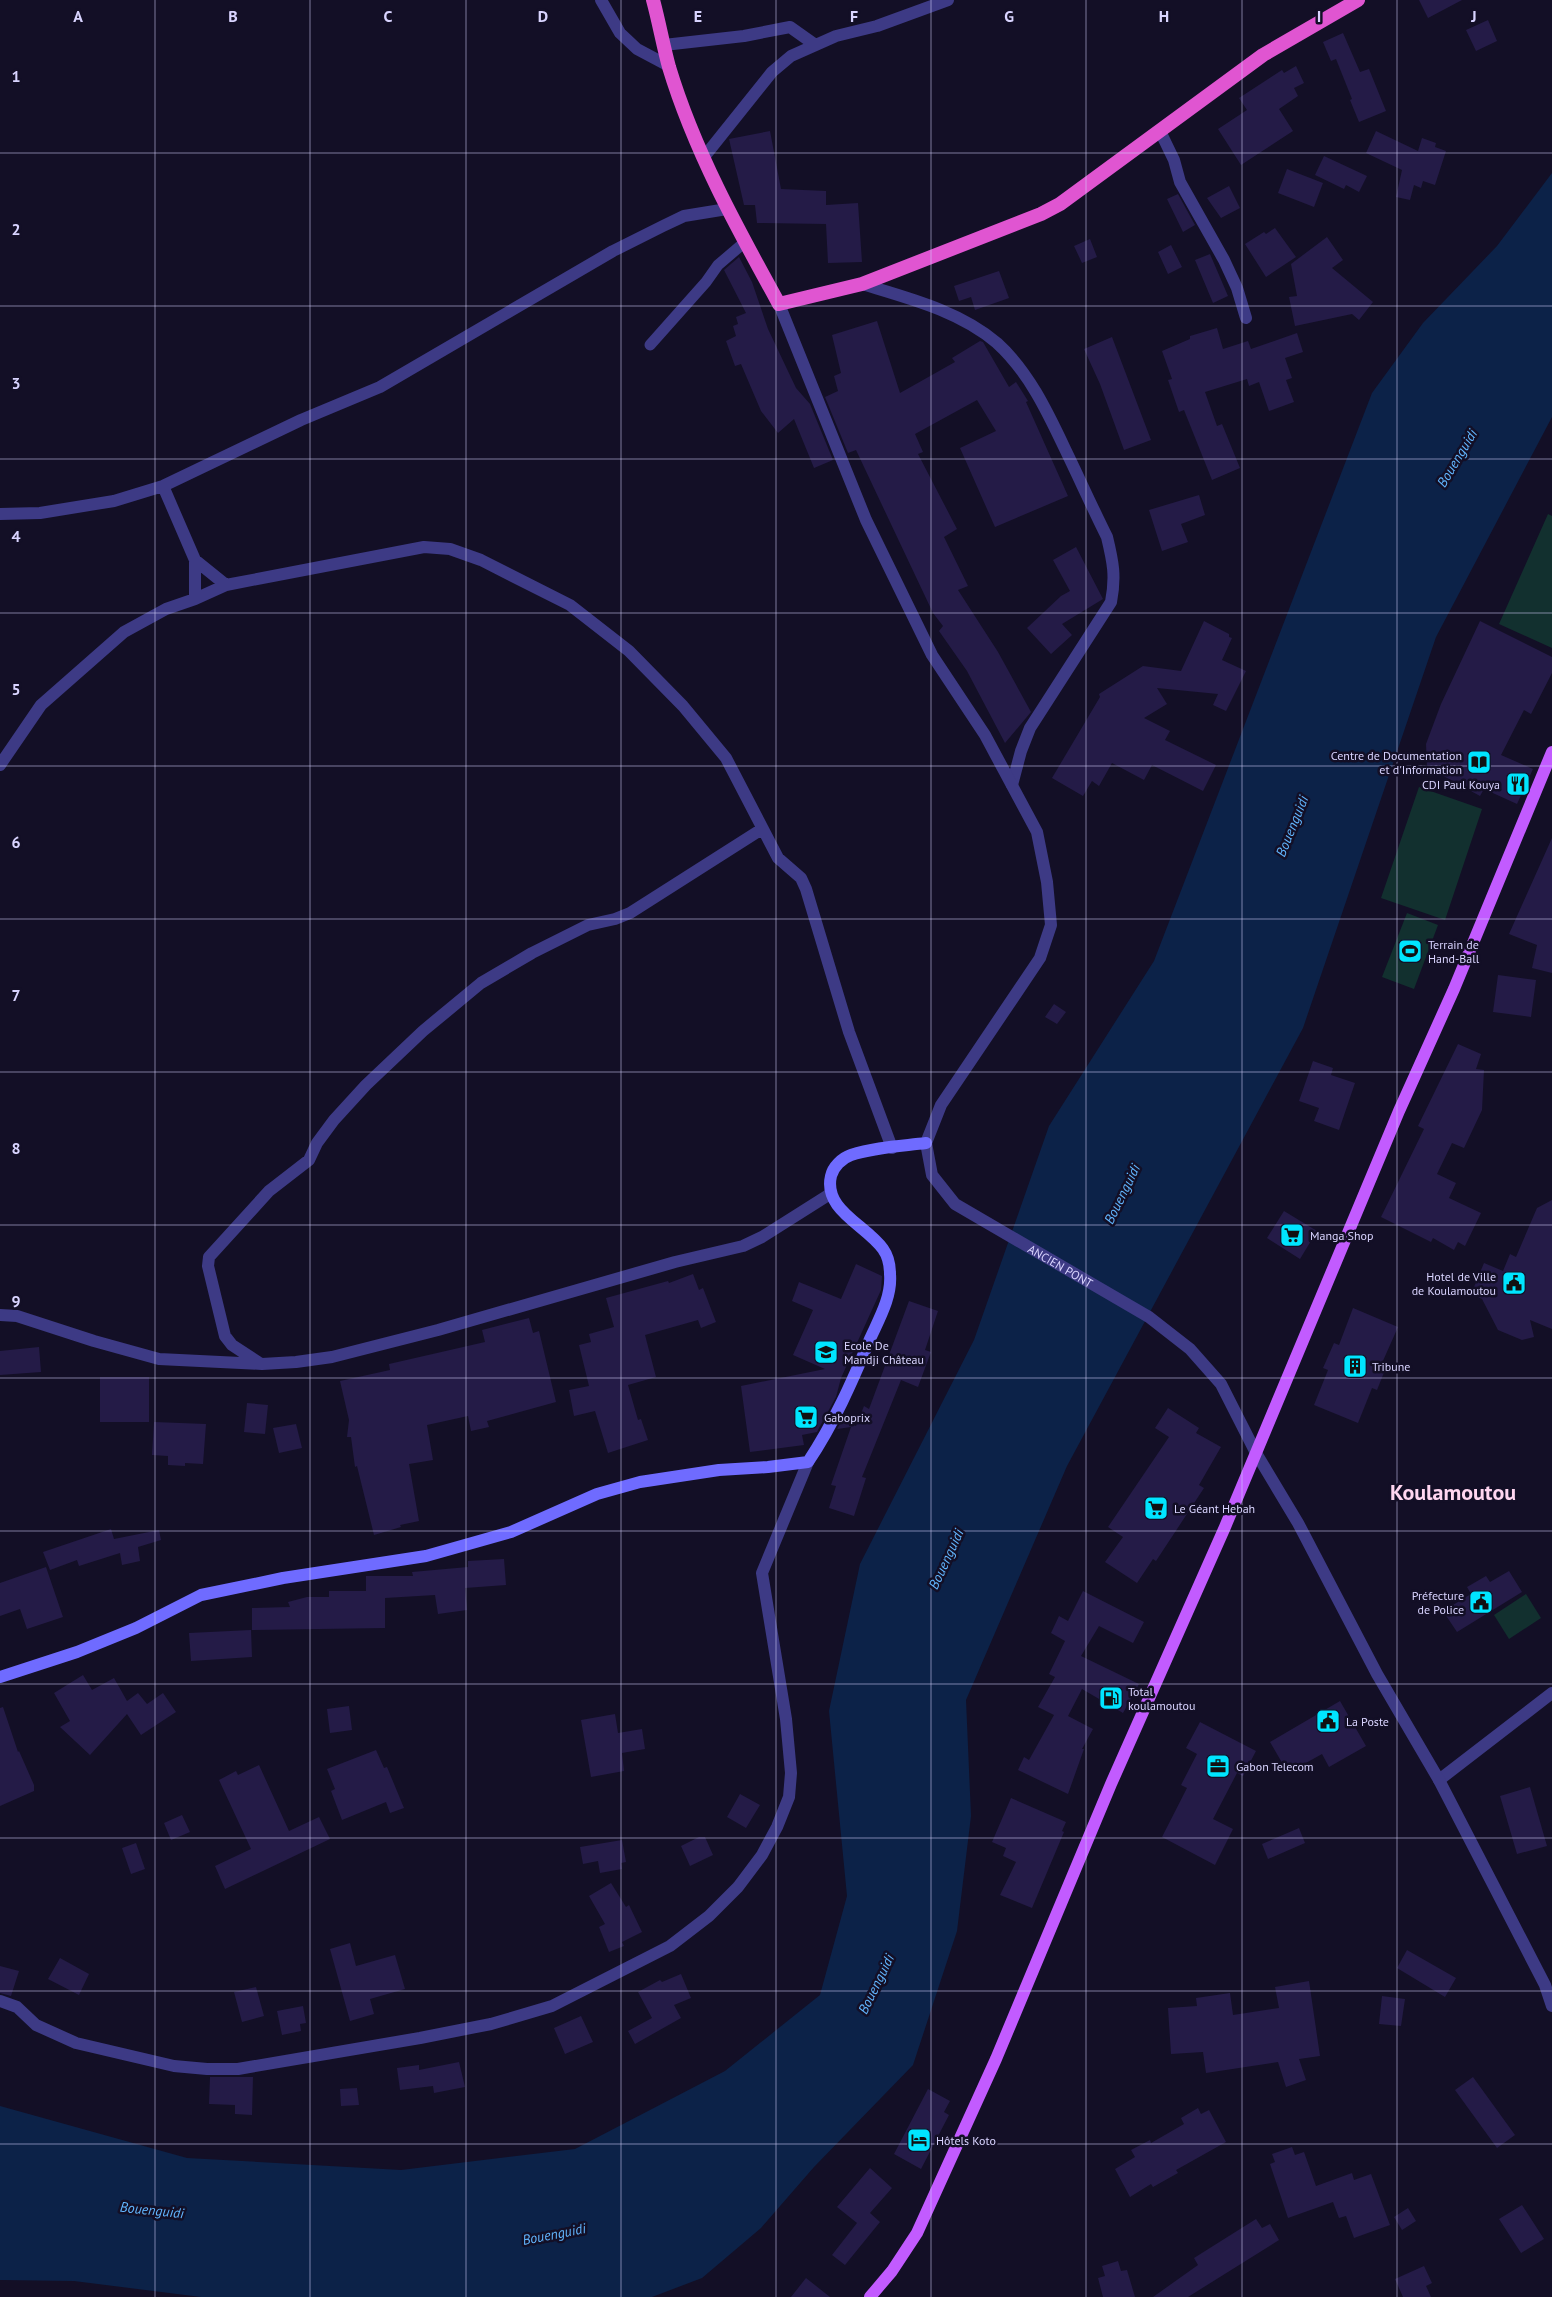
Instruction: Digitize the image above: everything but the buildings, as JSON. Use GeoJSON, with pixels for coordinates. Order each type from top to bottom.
{"type":"FeatureCollection","features":[{"type":"Feature","properties":{"kind":"highway"},"geometry":{"type":"LineString","coordinates":[[653,0],[669,66],[704,157],[727,210],[779,304],[862,284],[1041,214],[1060,204],[1263,55],[1358,0]]}},
{"type":"Feature","properties":{"kind":"main road"},"geometry":{"type":"LineString","coordinates":[[870,2297],[892,2271],[917,2233],[996,2059],[1111,1784],[1256,1453],[1400,1111],[1454,989],[1552,752]]}},
{"type":"Feature","properties":{"kind":"main road"},"geometry":{"type":"LineString","coordinates":[[0,1677],[77,1652],[136,1628],[201,1596],[284,1578],[426,1556],[511,1532],[597,1494],[640,1482],[719,1470],[808,1462],[825,1436],[848,1391],[888,1297],[891,1276],[884,1250],[862,1226],[842,1211],[830,1194],[829,1183],[832,1169],[850,1155],[926,1142]]}},
{"type":"Feature","properties":{"kind":"street"},"geometry":{"type":"LineString","coordinates":[[600,0],[620,33],[636,49],[669,66]]}},
{"type":"Feature","properties":{"kind":"street"},"geometry":{"type":"LineString","coordinates":[[704,157],[772,72],[791,56],[814,44],[836,36],[878,26],[948,0]]}},
{"type":"Feature","properties":{"kind":"street"},"geometry":{"type":"LineString","coordinates":[[664,45],[744,36],[790,27],[814,44]]}},
{"type":"Feature","properties":{"kind":"street"},"geometry":{"type":"LineString","coordinates":[[1160,131],[1174,160],[1180,182],[1227,267],[1246,318]]}},
{"type":"Feature","properties":{"kind":"street"},"geometry":{"type":"LineString","coordinates":[[0,514],[40,513],[114,501],[163,486],[301,420],[380,387],[598,260],[663,226],[684,216],[727,210]]}},
{"type":"Feature","properties":{"kind":"street"},"geometry":{"type":"LineString","coordinates":[[862,284],[927,304],[964,322],[996,343],[1017,365],[1042,402],[1107,537],[1113,561],[1115,580],[1111,602],[1030,728],[1021,751],[1012,785]]}},
{"type":"Feature","properties":{"kind":"street"},"geometry":{"type":"LineString","coordinates":[[779,304],[866,520],[932,655],[985,735],[1037,832],[1047,882],[1050,925],[1040,958],[940,1105],[926,1142]]}},
{"type":"Feature","properties":{"kind":"street"},"geometry":{"type":"LineString","coordinates":[[163,486],[195,560],[195,599]]}},
{"type":"Feature","properties":{"kind":"street"},"geometry":{"type":"LineString","coordinates":[[0,765],[41,705],[124,632],[166,609],[226,585],[424,547],[450,549],[481,560],[570,605],[629,651],[683,706],[726,758],[778,858],[801,878],[806,888],[849,1032],[892,1148]]}},
{"type":"Feature","properties":{"kind":"street"},"geometry":{"type":"LineString","coordinates":[[195,560],[226,585]]}},
{"type":"Feature","properties":{"kind":"street"},"geometry":{"type":"LineString","coordinates":[[262,1364],[232,1345],[226,1336],[208,1266],[209,1257],[270,1191],[309,1160],[317,1143],[334,1120],[366,1084],[423,1031],[482,983],[532,953],[588,925],[615,919],[630,913],[762,829]]}},
{"type":"Feature","properties":{"kind":"street","name":"ANCIEN PONT"},"geometry":{"type":"LineString","coordinates":[[926,1142],[932,1175],[955,1204],[1149,1318],[1190,1350],[1221,1384],[1256,1453],[1298,1523],[1377,1674],[1439,1780],[1545,1985],[1552,2006]]}},
{"type":"Feature","properties":{"kind":"street"},"geometry":{"type":"LineString","coordinates":[[0,1315],[17,1316],[94,1341],[159,1359],[262,1364],[332,1357],[447,1327],[675,1262],[743,1246],[762,1237],[830,1194]]}},
{"type":"Feature","properties":{"kind":"street"},"geometry":{"type":"LineString","coordinates":[[0,2001],[17,2006],[36,2025],[76,2043],[174,2066],[207,2069],[238,2068],[420,2038],[491,2024],[552,2006],[670,1946],[708,1916],[738,1887],[762,1855],[777,1827],[789,1797],[791,1773],[786,1719],[762,1573],[808,1462]]}},
{"type":"Feature","properties":{"kind":"street"},"geometry":{"type":"LineString","coordinates":[[1439,1780],[1552,1693]]}},
{"type":"Feature","properties":{"kind":"lane"},"geometry":{"type":"LineString","coordinates":[[650,345],[706,282],[718,264],[745,242]]}},
{"type":"Feature","properties":{"kind":"green space"},"geometry":{"type":"Polygon","coordinates":[[[1548,514],[1552,516],[1552,648],[1499,624],[1548,514]]]}},
{"type":"Feature","properties":{"kind":"green space"},"geometry":{"type":"Polygon","coordinates":[[[1419,787],[1482,809],[1445,920],[1381,898],[1419,787]]]}},
{"type":"Feature","properties":{"kind":"green space","name":"Terrain de Hand-Ball"},"geometry":{"type":"Polygon","coordinates":[[[1407,913],[1438,925],[1414,989],[1382,977],[1407,913]]]}},
{"type":"Feature","properties":{"kind":"green space"},"geometry":{"type":"Polygon","coordinates":[[[1526,1594],[1541,1618],[1509,1639],[1494,1615],[1526,1594]]]}},
{"type":"Feature","properties":{"kind":"water","name":"Bouenguidi"},"geometry":{"type":"Polygon","coordinates":[[[1552,173],[1552,417],[1436,637],[1303,1028],[1067,1466],[966,1700],[971,1816],[957,1931],[913,2065],[814,2167],[761,2228],[702,2278],[652,2297],[201,2297],[74,2281],[0,2280],[0,2106],[187,2158],[401,2170],[575,2149],[725,2071],[820,1995],[847,1896],[829,1711],[860,1564],[974,1340],[1049,1126],[1154,961],[1372,393],[1423,323],[1497,246],[1552,173]]]}},
{"type":"Feature","properties":{"kind":"place","name":"Centre de Documentation et d'Information"},"geometry":{"type":"Point","coordinates":[1479,762]}},
{"type":"Feature","properties":{"kind":"place","name":"CDI Paul Kouya"},"geometry":{"type":"Point","coordinates":[1518,784]}},
{"type":"Feature","properties":{"kind":"place","name":"Terrain de Hand-Ball"},"geometry":{"type":"Point","coordinates":[1410,951]}},
{"type":"Feature","properties":{"kind":"place","name":"Manga Shop"},"geometry":{"type":"Point","coordinates":[1292,1235]}},
{"type":"Feature","properties":{"kind":"place","name":"Hotel de Ville de Koulamoutou"},"geometry":{"type":"Point","coordinates":[1514,1283]}},
{"type":"Feature","properties":{"kind":"place","name":"Ecole De Mandji Château"},"geometry":{"type":"Point","coordinates":[826,1352]}},
{"type":"Feature","properties":{"kind":"place","name":"Tribune"},"geometry":{"type":"Point","coordinates":[1355,1366]}},
{"type":"Feature","properties":{"kind":"place","name":"Gaboprix"},"geometry":{"type":"Point","coordinates":[806,1417]}},
{"type":"Feature","properties":{"kind":"place","name":"Le Géant Hebah"},"geometry":{"type":"Point","coordinates":[1156,1508]}},
{"type":"Feature","properties":{"kind":"place","name":"Préfecture de Police"},"geometry":{"type":"Point","coordinates":[1481,1602]}},
{"type":"Feature","properties":{"kind":"place","name":"Total koulamoutou"},"geometry":{"type":"Point","coordinates":[1111,1698]}},
{"type":"Feature","properties":{"kind":"place","name":"La Poste"},"geometry":{"type":"Point","coordinates":[1328,1721]}},
{"type":"Feature","properties":{"kind":"place","name":"Gabon Telecom"},"geometry":{"type":"Point","coordinates":[1218,1766]}},
{"type":"Feature","properties":{"kind":"place","name":"Hôtels Koto"},"geometry":{"type":"Point","coordinates":[919,2140]}},
{"type":"Feature","properties":{"kind":"district","name":"Koulamoutou"},"geometry":{"type":"Point","coordinates":[1453,1492]}}]}
